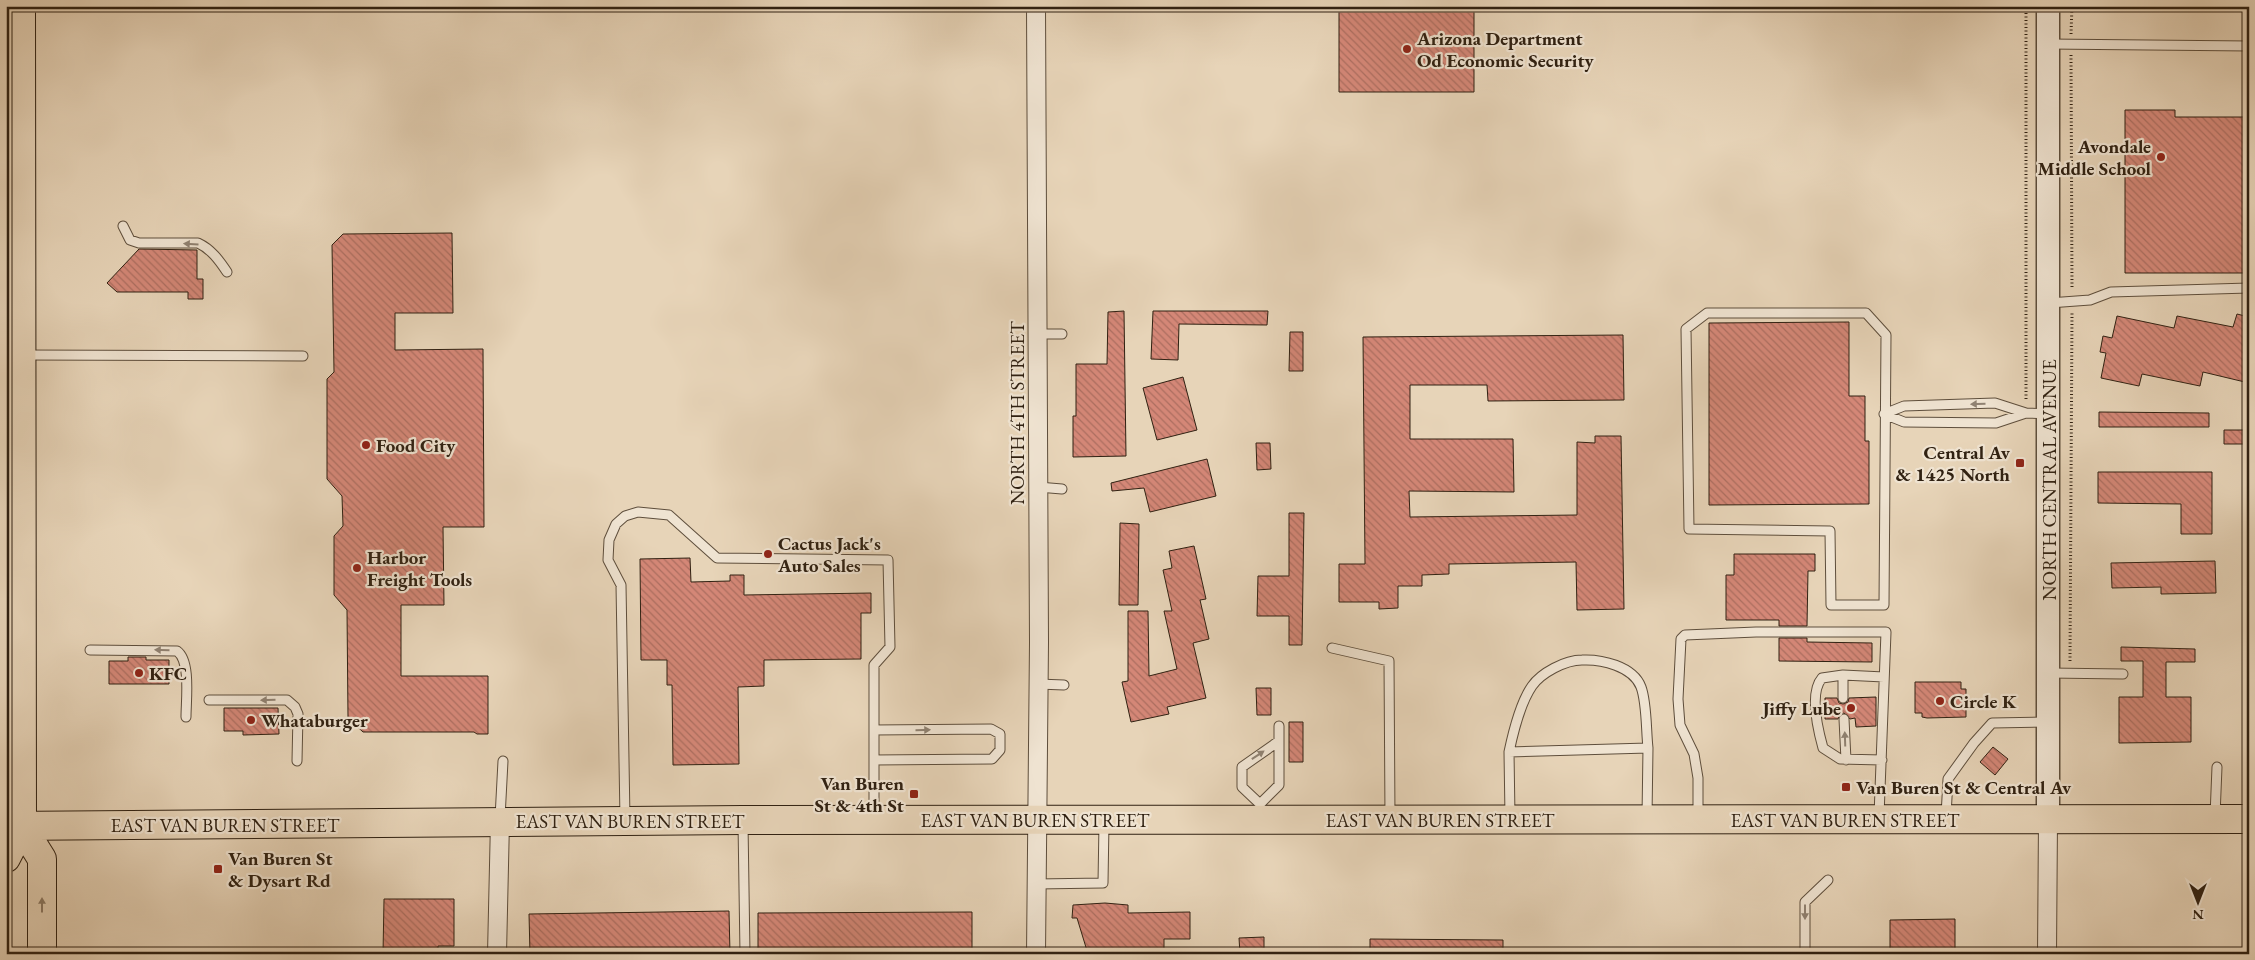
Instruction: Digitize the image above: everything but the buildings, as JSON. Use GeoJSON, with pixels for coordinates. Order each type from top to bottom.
{"type":"FeatureCollection","features":[{"type":"Feature","properties":{"kind":"main road"},"geometry":{"type":"LineString","coordinates":[[6,858],[14,826],[19,360],[17,51],[21,6]]}},
{"type":"Feature","properties":{"kind":"main road","name":"EAST VAN BUREN STREET"},"geometry":{"type":"LineString","coordinates":[[14,826],[743,820],[1104,820],[1260,812],[1390,820],[2249,819]]}},
{"type":"Feature","properties":{"kind":"main road"},"geometry":{"type":"LineString","coordinates":[[14,826],[42,859],[42,954]]}},
{"type":"Feature","properties":{"kind":"street","name":"NORTH 4TH STREET"},"geometry":{"type":"LineString","coordinates":[[1036,6],[1038,334],[1038,820],[1036,954]]}},
{"type":"Feature","properties":{"kind":"street","name":"NORTH CENTRAL AVENUE"},"geometry":{"type":"LineString","coordinates":[[2047,954],[2049,722],[2060,674],[2049,414],[2048,6]]}},
{"type":"Feature","properties":{"kind":"street"},"geometry":{"type":"LineString","coordinates":[[497,954],[500,822]]}},
{"type":"Feature","properties":{"kind":"lane"},"geometry":{"type":"LineString","coordinates":[[2048,44],[2249,46]]}},
{"type":"Feature","properties":{"kind":"lane"},"geometry":{"type":"LineString","coordinates":[[122,226],[130,240],[139,243],[198,243],[206,247],[214,255],[227,272]]}},
{"type":"Feature","properties":{"kind":"lane"},"geometry":{"type":"LineString","coordinates":[[2048,303],[2090,300],[2111,292],[2249,288]]}},
{"type":"Feature","properties":{"kind":"lane"},"geometry":{"type":"LineString","coordinates":[[1707,313],[1866,313],[1886,335],[1884,414],[1884,605],[1831,605],[1830,531],[1689,530],[1686,329],[1707,313]]}},
{"type":"Feature","properties":{"kind":"lane"},"geometry":{"type":"LineString","coordinates":[[1038,334],[1062,334]]}},
{"type":"Feature","properties":{"kind":"lane"},"geometry":{"type":"LineString","coordinates":[[19,360],[303,356]]}},
{"type":"Feature","properties":{"kind":"lane"},"geometry":{"type":"LineString","coordinates":[[1884,414],[1904,406],[1995,403],[2026,413],[2049,414]]}},
{"type":"Feature","properties":{"kind":"lane"},"geometry":{"type":"LineString","coordinates":[[1884,414],[1904,422],[1996,422],[2026,413]]}},
{"type":"Feature","properties":{"kind":"lane"},"geometry":{"type":"LineString","coordinates":[[1038,487],[1062,488]]}},
{"type":"Feature","properties":{"kind":"lane"},"geometry":{"type":"LineString","coordinates":[[625,821],[621,585],[608,560],[609,540],[616,524],[625,516],[638,512],[669,515],[717,558],[888,560],[890,647],[874,665],[874,820]]}},
{"type":"Feature","properties":{"kind":"lane"},"geometry":{"type":"LineString","coordinates":[[1698,820],[1698,778],[1694,754],[1680,725],[1678,699],[1681,639],[1684,635],[1756,632],[1886,632],[1878,820]]}},
{"type":"Feature","properties":{"kind":"lane"},"geometry":{"type":"LineString","coordinates":[[1332,648],[1389,661],[1390,820]]}},
{"type":"Feature","properties":{"kind":"lane"},"geometry":{"type":"LineString","coordinates":[[90,650],[177,651],[182,655],[186,665],[186,716]]}},
{"type":"Feature","properties":{"kind":"lane"},"geometry":{"type":"LineString","coordinates":[[1510,820],[1510,752],[1514,729],[1532,686],[1546,673],[1563,665],[1581,660],[1612,664],[1631,673],[1641,687],[1648,748],[1647,820]]}},
{"type":"Feature","properties":{"kind":"lane"},"geometry":{"type":"LineString","coordinates":[[2060,674],[2123,674]]}},
{"type":"Feature","properties":{"kind":"lane"},"geometry":{"type":"LineString","coordinates":[[1842,675],[1843,698]]}},
{"type":"Feature","properties":{"kind":"lane"},"geometry":{"type":"LineString","coordinates":[[1882,760],[1840,759],[1823,748],[1816,725],[1817,684],[1822,678],[1842,675],[1884,677]]}},
{"type":"Feature","properties":{"kind":"lane"},"geometry":{"type":"LineString","coordinates":[[1038,684],[1064,685]]}},
{"type":"Feature","properties":{"kind":"lane"},"geometry":{"type":"LineString","coordinates":[[209,700],[287,700],[295,707],[298,714],[297,761]]}},
{"type":"Feature","properties":{"kind":"lane"},"geometry":{"type":"LineString","coordinates":[[1844,719],[1846,760]]}},
{"type":"Feature","properties":{"kind":"lane"},"geometry":{"type":"LineString","coordinates":[[1946,820],[1948,779],[1974,743],[1992,723],[2049,722]]}},
{"type":"Feature","properties":{"kind":"lane"},"geometry":{"type":"LineString","coordinates":[[1279,726],[1279,741],[1279,785],[1260,812],[1242,787],[1242,767],[1279,741]]}},
{"type":"Feature","properties":{"kind":"lane"},"geometry":{"type":"LineString","coordinates":[[874,730],[991,729],[1000,734],[1000,750],[992,759],[874,760]]}},
{"type":"Feature","properties":{"kind":"lane"},"geometry":{"type":"LineString","coordinates":[[1510,752],[1648,748]]}},
{"type":"Feature","properties":{"kind":"lane"},"geometry":{"type":"LineString","coordinates":[[500,822],[503,761]]}},
{"type":"Feature","properties":{"kind":"lane"},"geometry":{"type":"LineString","coordinates":[[2215,819],[2217,767]]}},
{"type":"Feature","properties":{"kind":"lane"},"geometry":{"type":"LineString","coordinates":[[743,820],[745,954]]}},
{"type":"Feature","properties":{"kind":"lane"},"geometry":{"type":"LineString","coordinates":[[1036,884],[1103,883],[1104,820]]}},
{"type":"Feature","properties":{"kind":"lane"},"geometry":{"type":"LineString","coordinates":[[1805,954],[1805,902],[1828,880]]}},
{"type":"Feature","properties":{"kind":"path"},"geometry":{"type":"LineString","coordinates":[[2026,6],[2026,413]]}},
{"type":"Feature","properties":{"kind":"path"},"geometry":{"type":"LineString","coordinates":[[2060,674],[2072,301],[2072,6]]}},
{"type":"Feature","properties":{"kind":"place","name":"Arizona Department Od Economic Security"},"geometry":{"type":"Point","coordinates":[1407,49]}},
{"type":"Feature","properties":{"kind":"place","name":"Avondale Middle School"},"geometry":{"type":"Point","coordinates":[2161,157]}},
{"type":"Feature","properties":{"kind":"place","name":"Food City"},"geometry":{"type":"Point","coordinates":[366,445]}},
{"type":"Feature","properties":{"kind":"place","name":"Central Av & 1425 North"},"geometry":{"type":"Point","coordinates":[2020,463]}},
{"type":"Feature","properties":{"kind":"place","name":"Cactus Jack's Auto Sales"},"geometry":{"type":"Point","coordinates":[768,554]}},
{"type":"Feature","properties":{"kind":"place","name":"Harbor Freight Tools"},"geometry":{"type":"Point","coordinates":[357,568]}},
{"type":"Feature","properties":{"kind":"place","name":"KFC"},"geometry":{"type":"Point","coordinates":[139,673]}},
{"type":"Feature","properties":{"kind":"place","name":"Circle K"},"geometry":{"type":"Point","coordinates":[1940,701]}},
{"type":"Feature","properties":{"kind":"place","name":"Jiffy Lube"},"geometry":{"type":"Point","coordinates":[1851,708]}},
{"type":"Feature","properties":{"kind":"place","name":"Whataburger"},"geometry":{"type":"Point","coordinates":[251,720]}},
{"type":"Feature","properties":{"kind":"place","name":"Van Buren St & Central Av"},"geometry":{"type":"Point","coordinates":[1846,787]}},
{"type":"Feature","properties":{"kind":"place","name":"Van Buren St & 4th St"},"geometry":{"type":"Point","coordinates":[914,794]}},
{"type":"Feature","properties":{"kind":"place","name":"Van Buren St & Dysart Rd"},"geometry":{"type":"Point","coordinates":[218,869]}}]}
